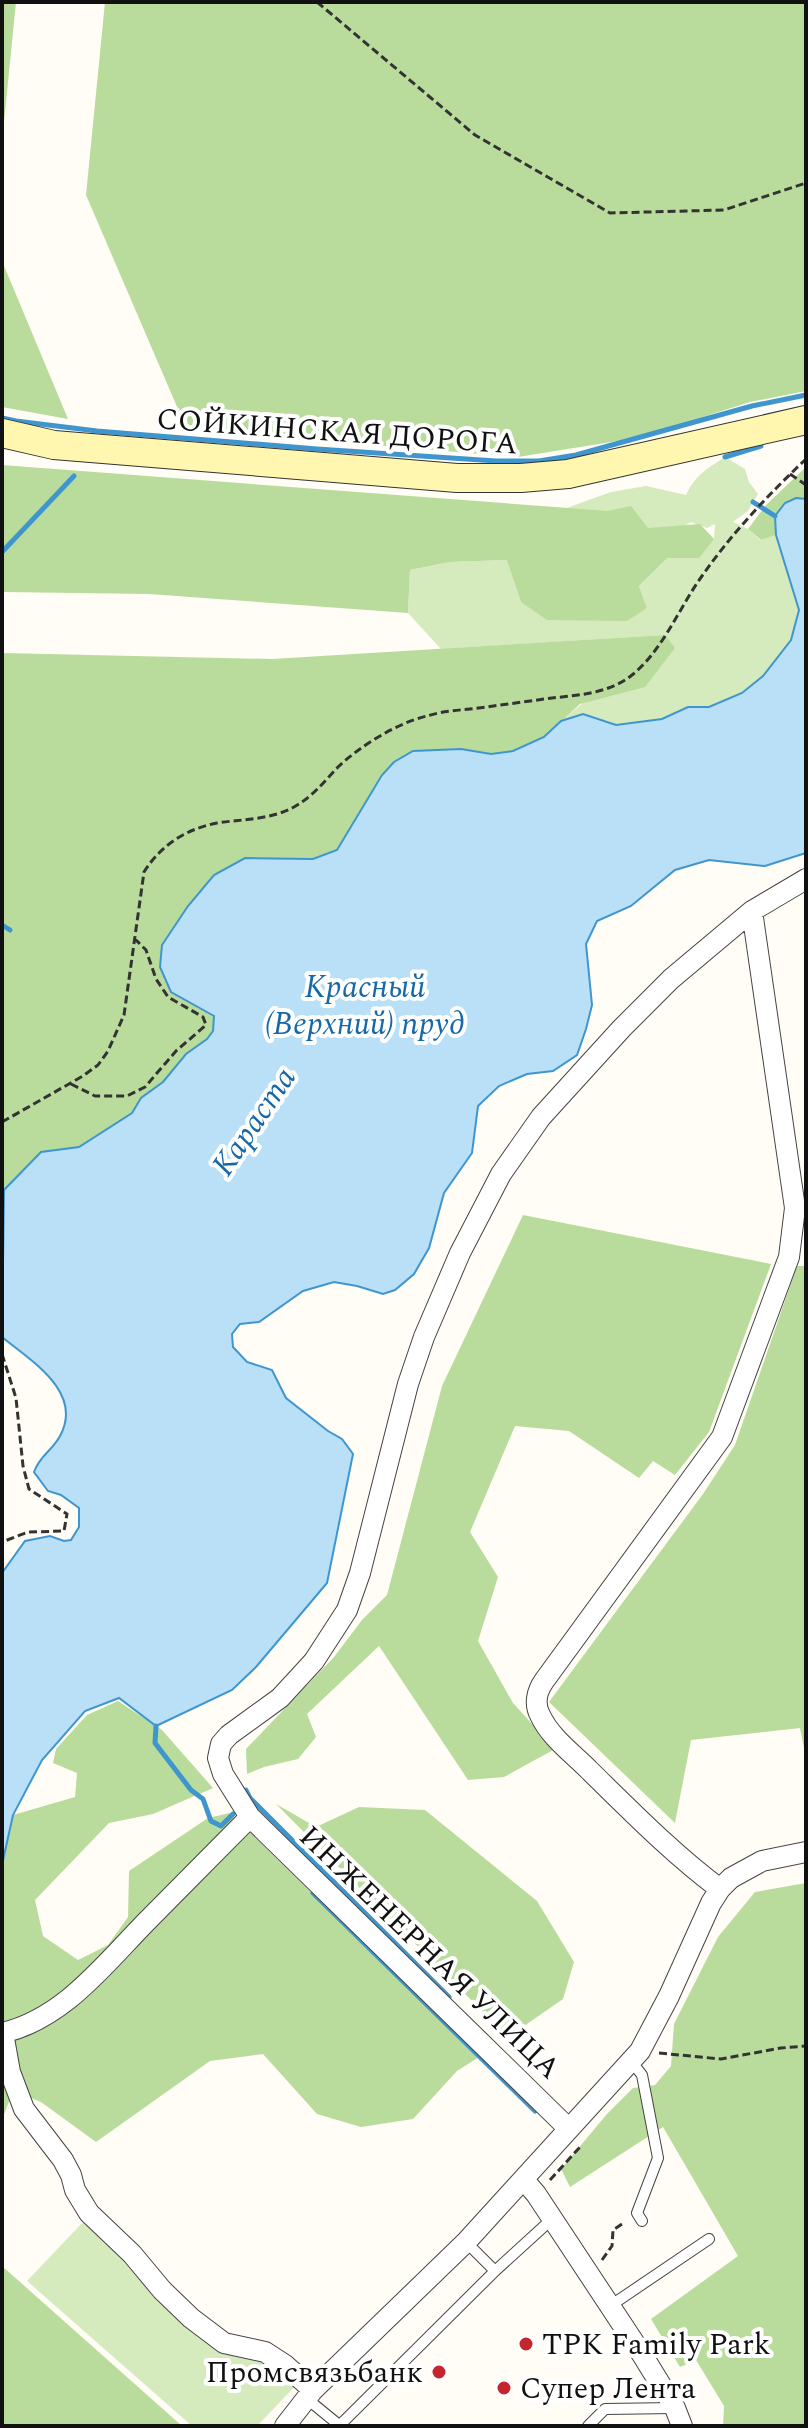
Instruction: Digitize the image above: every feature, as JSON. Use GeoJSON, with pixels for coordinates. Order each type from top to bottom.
{"type":"FeatureCollection","features":[{"type":"Feature","properties":{"kind":"main road","name":"СОЙКИНСКАЯ ДОРОГА"},"geometry":{"type":"LineString","coordinates":[[2,433],[54,445],[457,478],[521,478],[568,474],[615,465],[806,420]]}},
{"type":"Feature","properties":{"kind":"street"},"geometry":{"type":"LineString","coordinates":[[720,1889],[698,1873],[554,1736],[539,1714],[536,1701],[544,1681],[722,1437],[798,1258],[795,1208],[752,911],[806,879]]}},
{"type":"Feature","properties":{"kind":"street","name":"ИНЖЕНЕРНАЯ УЛИЦА"},"geometry":{"type":"LineString","coordinates":[[569,2129],[250,1817],[223,1774],[218,1758],[221,1744],[229,1735],[280,1698],[314,1661],[347,1610],[360,1573],[408,1384],[424,1337],[460,1253],[501,1174],[541,1117],[622,1028],[671,979],[752,911]]}},
{"type":"Feature","properties":{"kind":"street"},"geometry":{"type":"LineString","coordinates":[[250,1817],[82,1987],[48,2015],[27,2026],[3,2033],[10,2072],[24,2109],[63,2160],[75,2190],[89,2213],[191,2318],[224,2343],[265,2352],[285,2365],[299,2406],[466,2242],[640,2051],[720,1889],[731,1878],[762,1861],[806,1852]]}},
{"type":"Feature","properties":{"kind":"street"},"geometry":{"type":"LineString","coordinates":[[524,2180],[610,2306],[679,2417]]}},
{"type":"Feature","properties":{"kind":"lane"},"geometry":{"type":"LineString","coordinates":[[631,2061],[642,2075],[658,2158],[640,2217]]}},
{"type":"Feature","properties":{"kind":"lane"},"geometry":{"type":"LineString","coordinates":[[299,2406],[339,2426],[495,2271],[552,2219]]}},
{"type":"Feature","properties":{"kind":"lane"},"geometry":{"type":"LineString","coordinates":[[610,2306],[709,2239]]}},
{"type":"Feature","properties":{"kind":"lane"},"geometry":{"type":"LineString","coordinates":[[466,2242],[495,2271]]}},
{"type":"Feature","properties":{"kind":"lane"},"geometry":{"type":"LineString","coordinates":[[588,2426],[605,2409],[679,2417]]}},
{"type":"Feature","properties":{"kind":"path"},"geometry":{"type":"LineString","coordinates":[[317,2],[475,135],[610,213],[724,210],[806,183]]}},
{"type":"Feature","properties":{"kind":"path"},"geometry":{"type":"LineString","coordinates":[[2,1122],[98,1065],[118,1032],[130,986],[144,872],[166,844],[215,824],[250,820],[291,809],[307,799],[340,765],[367,745],[397,726],[424,716],[451,710],[590,694],[618,685],[634,674],[658,646],[700,579],[754,510],[806,459]]}},
{"type":"Feature","properties":{"kind":"path"},"geometry":{"type":"LineString","coordinates":[[790,474],[806,485]]}},
{"type":"Feature","properties":{"kind":"path"},"geometry":{"type":"LineString","coordinates":[[70,1084],[95,1096],[127,1096],[145,1087],[176,1051],[206,1025],[203,1017],[168,997],[156,979],[146,950],[134,938]]}},
{"type":"Feature","properties":{"kind":"path"},"geometry":{"type":"LineString","coordinates":[[2,1354],[16,1398],[23,1466],[29,1489],[67,1514],[64,1531],[28,1532],[2,1542]]}},
{"type":"Feature","properties":{"kind":"path"},"geometry":{"type":"LineString","coordinates":[[631,2061],[655,2053],[721,2059],[806,2046]]}},
{"type":"Feature","properties":{"kind":"path"},"geometry":{"type":"LineString","coordinates":[[589,2276],[612,2246],[613,2230],[640,2217]]}},
{"type":"Feature","properties":{"kind":"green space"},"geometry":{"type":"Polygon","coordinates":[[[2,2],[16,2],[2,142],[2,2]]]}},
{"type":"Feature","properties":{"kind":"green space"},"geometry":{"type":"Polygon","coordinates":[[[105,2],[806,2],[806,391],[750,402],[636,438],[518,457],[187,430],[86,195],[105,2]]]}},
{"type":"Feature","properties":{"kind":"green space"},"geometry":{"type":"Polygon","coordinates":[[[2,261],[68,419],[2,407],[2,261]]]}},
{"type":"Feature","properties":{"kind":"green space"},"geometry":{"type":"Polygon","coordinates":[[[725,457],[745,469],[749,482],[758,494],[748,511],[733,522],[748,529],[760,540],[776,535],[799,610],[791,640],[763,676],[743,693],[709,707],[688,707],[662,719],[616,726],[583,714],[561,721],[665,635],[441,649],[408,613],[410,570],[450,562],[508,560],[521,602],[647,608],[639,586],[667,557],[714,539],[715,524],[707,528],[691,522],[656,543],[553,513],[611,492],[646,486],[686,495],[698,477],[725,457]]]}},
{"type":"Feature","properties":{"kind":"green space"},"geometry":{"type":"Polygon","coordinates":[[[2,465],[608,511],[631,506],[648,528],[700,524],[714,539],[699,558],[667,558],[639,586],[647,608],[627,621],[547,620],[521,602],[507,560],[450,562],[410,570],[408,613],[149,594],[2,592],[2,465]]]}},
{"type":"Feature","properties":{"kind":"green space"},"geometry":{"type":"Polygon","coordinates":[[[806,467],[806,499],[796,498],[775,516],[776,535],[761,540],[748,529],[766,505],[806,467]]]}},
{"type":"Feature","properties":{"kind":"green space"},"geometry":{"type":"Polygon","coordinates":[[[665,635],[675,648],[645,687],[580,704],[544,737],[513,751],[491,754],[440,749],[355,823],[337,850],[313,859],[245,858],[214,875],[162,945],[171,992],[214,1017],[213,1031],[186,1054],[163,1082],[141,1098],[132,1113],[79,1147],[41,1152],[2,1192],[2,653],[272,659],[665,635]]]}},
{"type":"Feature","properties":{"kind":"green space"},"geometry":{"type":"Polygon","coordinates":[[[523,1215],[771,1264],[709,1432],[675,1475],[653,1461],[639,1478],[569,1431],[515,1426],[470,1532],[498,1577],[478,1641],[513,1703],[555,1749],[504,1777],[468,1780],[379,1646],[307,1714],[316,1737],[298,1759],[247,1774],[246,1749],[334,1657],[362,1620],[387,1595],[442,1386],[523,1215]]]}},
{"type":"Feature","properties":{"kind":"green space"},"geometry":{"type":"Polygon","coordinates":[[[797,1266],[806,1266],[806,1758],[800,1728],[691,1740],[675,1823],[549,1702],[703,1494],[735,1445],[797,1266]]]}},
{"type":"Feature","properties":{"kind":"green space"},"geometry":{"type":"Polygon","coordinates":[[[118,1701],[162,1730],[213,1788],[153,1814],[109,1823],[35,1900],[43,1936],[78,1960],[108,1945],[128,1917],[129,1871],[208,1818],[230,1813],[479,2057],[457,2071],[413,2119],[361,2127],[317,2114],[263,2054],[210,2061],[96,2142],[41,2102],[13,2091],[2,2120],[2,1865],[13,1815],[75,1797],[77,1773],[53,1763],[56,1749],[87,1715],[118,1701]]]}},
{"type":"Feature","properties":{"kind":"green space"},"geometry":{"type":"Polygon","coordinates":[[[276,1804],[316,1827],[359,1807],[425,1810],[537,1901],[574,1962],[563,1999],[508,2037],[276,1804]]]}},
{"type":"Feature","properties":{"kind":"green space"},"geometry":{"type":"Polygon","coordinates":[[[806,1883],[806,2426],[723,2426],[724,2406],[696,2360],[680,2367],[651,2319],[738,2256],[663,2127],[570,2187],[561,2169],[633,2088],[655,2085],[671,2066],[674,2024],[718,1937],[755,1892],[806,1883]]]}},
{"type":"Feature","properties":{"kind":"green space"},"geometry":{"type":"Polygon","coordinates":[[[84,2221],[129,2265],[298,2383],[257,2426],[192,2426],[27,2281],[84,2221]]]}},
{"type":"Feature","properties":{"kind":"green space"},"geometry":{"type":"Polygon","coordinates":[[[2,2266],[182,2426],[2,2426],[2,2266]]]}},
{"type":"Feature","properties":{"kind":"water","name":"Красный (Верхний) пруд"},"geometry":{"type":"Polygon","coordinates":[[[796,498],[806,499],[806,853],[765,866],[709,860],[675,870],[631,906],[597,921],[586,944],[592,1005],[577,1055],[553,1071],[527,1074],[499,1086],[478,1106],[472,1153],[444,1193],[429,1248],[414,1274],[395,1290],[383,1294],[334,1282],[303,1291],[259,1322],[240,1324],[232,1334],[233,1347],[247,1362],[272,1370],[286,1398],[342,1439],[353,1454],[327,1583],[256,1667],[232,1690],[156,1726],[119,1698],[85,1711],[42,1760],[13,1815],[2,1865],[2,1573],[25,1541],[50,1536],[71,1540],[79,1527],[79,1508],[61,1495],[48,1491],[34,1472],[60,1436],[66,1420],[60,1392],[39,1367],[2,1337],[4,1190],[41,1152],[79,1147],[132,1113],[141,1098],[163,1082],[186,1054],[213,1031],[214,1016],[171,992],[160,967],[162,945],[214,875],[245,858],[313,859],[337,850],[382,775],[394,762],[413,751],[461,749],[491,754],[513,751],[544,737],[561,721],[583,714],[616,725],[662,719],[688,707],[709,707],[742,693],[763,676],[791,640],[799,610],[776,535],[775,516],[785,503],[796,498]]]}},
{"type":"Feature","properties":{"kind":"waterway"},"geometry":{"type":"LineString","coordinates":[[2,418],[97,431],[317,449],[539,461],[576,455],[752,406],[806,395]]}},
{"type":"Feature","properties":{"kind":"waterway"},"geometry":{"type":"LineString","coordinates":[[725,457],[761,446]]}},
{"type":"Feature","properties":{"kind":"waterway"},"geometry":{"type":"LineString","coordinates":[[2,552],[74,476]]}},
{"type":"Feature","properties":{"kind":"waterway"},"geometry":{"type":"LineString","coordinates":[[753,502],[775,516]]}},
{"type":"Feature","properties":{"kind":"waterway"},"geometry":{"type":"LineString","coordinates":[[2,925],[10,930]]}},
{"type":"Feature","properties":{"kind":"waterway"},"geometry":{"type":"LineString","coordinates":[[156,1726],[155,1743],[191,1790],[203,1799],[211,1821],[221,1826],[233,1814]]}},
{"type":"Feature","properties":{"kind":"waterway"},"geometry":{"type":"LineString","coordinates":[[246,1790],[250,1798],[449,1997]]}},
{"type":"Feature","properties":{"kind":"waterway"},"geometry":{"type":"LineString","coordinates":[[313,1893],[535,2111]]}},
{"type":"Feature","properties":{"kind":"place","name":"ТРК Family Park"},"geometry":{"type":"Point","coordinates":[526,2344]}},
{"type":"Feature","properties":{"kind":"place","name":"Промсвязьбанк"},"geometry":{"type":"Point","coordinates":[439,2372]}},
{"type":"Feature","properties":{"kind":"place","name":"Супер Лента"},"geometry":{"type":"Point","coordinates":[504,2388]}},
{"type":"Feature","properties":{"kind":"water label","name":"Караста"},"geometry":{"type":"Point","coordinates":[253,1121]}}]}
